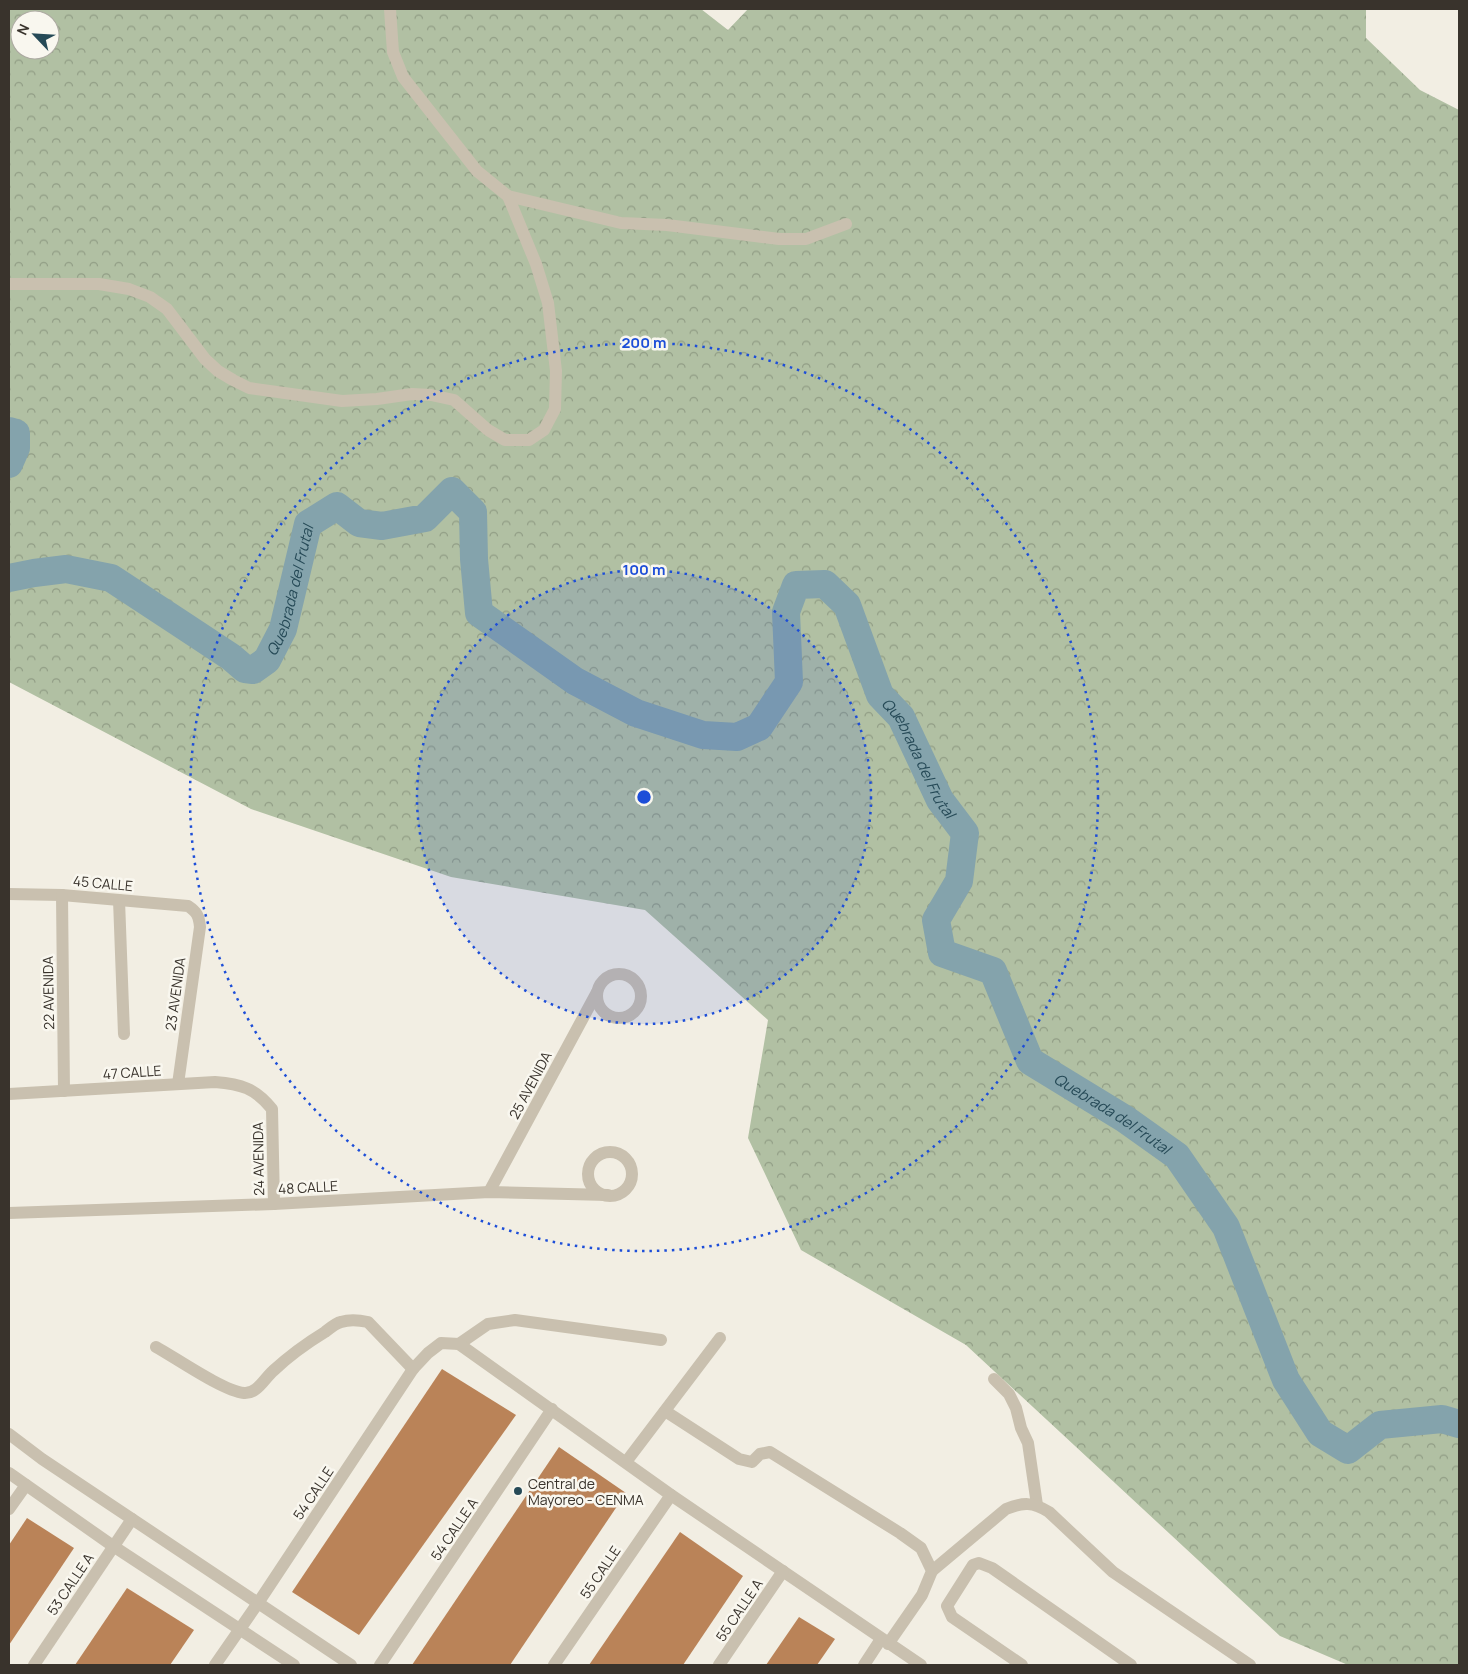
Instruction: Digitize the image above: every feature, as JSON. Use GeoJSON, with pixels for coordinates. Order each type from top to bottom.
{"type":"FeatureCollection","features":[{"type":"Feature","properties":{"kind":"street"},"geometry":{"type":"LineString","coordinates":[[390,9],[392,52],[403,77],[478,171],[508,196],[621,223],[667,225],[779,240],[806,239],[846,224]]}},
{"type":"Feature","properties":{"kind":"street"},"geometry":{"type":"LineString","coordinates":[[9,284],[99,284],[129,289],[150,297],[167,309],[205,359],[218,371],[249,388],[342,401],[378,399],[412,394],[431,395],[454,400],[488,430],[506,440],[529,440],[544,430],[555,409],[556,371],[548,303],[536,264],[508,196]]}},
{"type":"Feature","properties":{"kind":"street","name":"45 CALLE"},"geometry":{"type":"LineString","coordinates":[[9,894],[62,894],[188,906],[194,910]]}},
{"type":"Feature","properties":{"kind":"street","name":"22 AVENIDA"},"geometry":{"type":"LineString","coordinates":[[62,894],[64,1091]]}},
{"type":"Feature","properties":{"kind":"street"},"geometry":{"type":"LineString","coordinates":[[119,900],[124,1034]]}},
{"type":"Feature","properties":{"kind":"street","name":"23 AVENIDA"},"geometry":{"type":"LineString","coordinates":[[178,1084],[200,927],[198,915],[194,910]]}},
{"type":"Feature","properties":{"kind":"street","name":"25 AVENIDA"},"geometry":{"type":"LineString","coordinates":[[490,1192],[597,992]]}},
{"type":"Feature","properties":{"kind":"street","name":"47 CALLE"},"geometry":{"type":"LineString","coordinates":[[9,1094],[215,1082],[238,1084],[255,1092]]}},
{"type":"Feature","properties":{"kind":"street","name":"24 AVENIDA"},"geometry":{"type":"LineString","coordinates":[[255,1092],[272,1109],[274,1204]]}},
{"type":"Feature","properties":{"kind":"street","name":"48 CALLE"},"geometry":{"type":"LineString","coordinates":[[9,1213],[274,1204],[490,1192],[608,1195]]}},
{"type":"Feature","properties":{"kind":"street"},"geometry":{"type":"LineString","coordinates":[[156,1347],[234,1391],[246,1393],[252,1392],[259,1387],[272,1371],[296,1351],[340,1322],[359,1320],[368,1322],[413,1369]]}},
{"type":"Feature","properties":{"kind":"street"},"geometry":{"type":"LineString","coordinates":[[661,1340],[515,1320],[488,1324],[459,1344],[671,1495],[884,1642],[921,1665]]}},
{"type":"Feature","properties":{"kind":"street"},"geometry":{"type":"LineString","coordinates":[[626,1462],[720,1338]]}},
{"type":"Feature","properties":{"kind":"street","name":"54 CALLE"},"geometry":{"type":"LineString","coordinates":[[215,1665],[413,1369],[428,1353],[441,1343],[459,1344]]}},
{"type":"Feature","properties":{"kind":"street"},"geometry":{"type":"LineString","coordinates":[[994,1380],[1009,1394],[1016,1408],[1021,1428],[1028,1444],[1037,1505]]}},
{"type":"Feature","properties":{"kind":"street","name":"54 CALLE A"},"geometry":{"type":"LineString","coordinates":[[380,1665],[552,1409]]}},
{"type":"Feature","properties":{"kind":"street"},"geometry":{"type":"LineString","coordinates":[[665,1410],[739,1459],[752,1462],[760,1454],[770,1452],[921,1548],[932,1571]]}},
{"type":"Feature","properties":{"kind":"street"},"geometry":{"type":"LineString","coordinates":[[9,1434],[42,1459],[351,1665]]}},
{"type":"Feature","properties":{"kind":"street"},"geometry":{"type":"LineString","coordinates":[[9,1473],[113,1546],[294,1665]]}},
{"type":"Feature","properties":{"kind":"street"},"geometry":{"type":"LineString","coordinates":[[9,1509],[26,1485]]}},
{"type":"Feature","properties":{"kind":"street","name":"55 CALLE"},"geometry":{"type":"LineString","coordinates":[[554,1665],[671,1495]]}},
{"type":"Feature","properties":{"kind":"street"},"geometry":{"type":"LineString","coordinates":[[864,1665],[922,1595],[932,1571],[1006,1509],[1021,1503],[1037,1505],[1049,1512],[1113,1572],[1250,1665]]}},
{"type":"Feature","properties":{"kind":"street","name":"53 CALLE A"},"geometry":{"type":"LineString","coordinates":[[34,1665],[132,1519]]}},
{"type":"Feature","properties":{"kind":"street"},"geometry":{"type":"LineString","coordinates":[[1022,1665],[952,1617],[948,1612],[947,1606],[973,1565],[979,1563],[992,1568],[1131,1665]]}},
{"type":"Feature","properties":{"kind":"street","name":"55 CALLE A"},"geometry":{"type":"LineString","coordinates":[[719,1665],[783,1571]]}},
{"type":"Feature","properties":{"kind":"green space"},"geometry":{"type":"Polygon","coordinates":[[[9,9],[701,9],[728,30],[748,9],[1366,9],[1366,38],[1420,90],[1459,110],[1459,1665],[1348,1665],[1280,1636],[966,1345],[801,1250],[748,1138],[768,1020],[645,910],[451,877],[251,809],[9,682],[9,9]]]}},
{"type":"Feature","properties":{"kind":"building"},"geometry":{"type":"Polygon","coordinates":[[[442,1369],[516,1415],[359,1635],[292,1592],[442,1369]]]}},
{"type":"Feature","properties":{"kind":"building"},"geometry":{"type":"Polygon","coordinates":[[[559,1447],[626,1493],[510,1665],[412,1665],[559,1447]]]}},
{"type":"Feature","properties":{"kind":"building"},"geometry":{"type":"Polygon","coordinates":[[[27,1518],[74,1548],[9,1645],[9,1545],[27,1518]]]}},
{"type":"Feature","properties":{"kind":"building"},"geometry":{"type":"Polygon","coordinates":[[[680,1532],[743,1576],[683,1665],[589,1665],[680,1532]]]}},
{"type":"Feature","properties":{"kind":"building"},"geometry":{"type":"Polygon","coordinates":[[[127,1588],[194,1630],[170,1665],[75,1665],[127,1588]]]}},
{"type":"Feature","properties":{"kind":"building"},"geometry":{"type":"Polygon","coordinates":[[[799,1617],[835,1639],[817,1665],[766,1665],[799,1617]]]}},
{"type":"Feature","properties":{"kind":"waterway","name":"Quebrada del Frutal"},"geometry":{"type":"LineString","coordinates":[[9,431],[16,433],[16,448],[9,464]]}},
{"type":"Feature","properties":{"kind":"waterway","name":"Quebrada del Frutal"},"geometry":{"type":"LineString","coordinates":[[9,578],[66,569],[111,578],[231,657],[245,669],[253,670],[267,660],[283,629],[308,524],[337,506],[359,523],[382,526],[425,518],[452,491],[473,512],[474,559],[479,613],[575,681],[636,713],[703,735],[737,737],[759,727],[789,682],[786,612],[796,585],[825,584],[847,605],[880,695],[901,717],[940,800],[965,833],[959,881],[936,920],[942,953],[993,971],[1030,1061],[1125,1119],[1177,1156],[1226,1227],[1286,1380],[1320,1433],[1348,1450],[1380,1425],[1442,1419],[1459,1424]]}},
{"type":"Feature","properties":{"kind":"place","name":"Central de Mayoreo - CENMA"},"geometry":{"type":"Point","coordinates":[518,1491]}}]}
